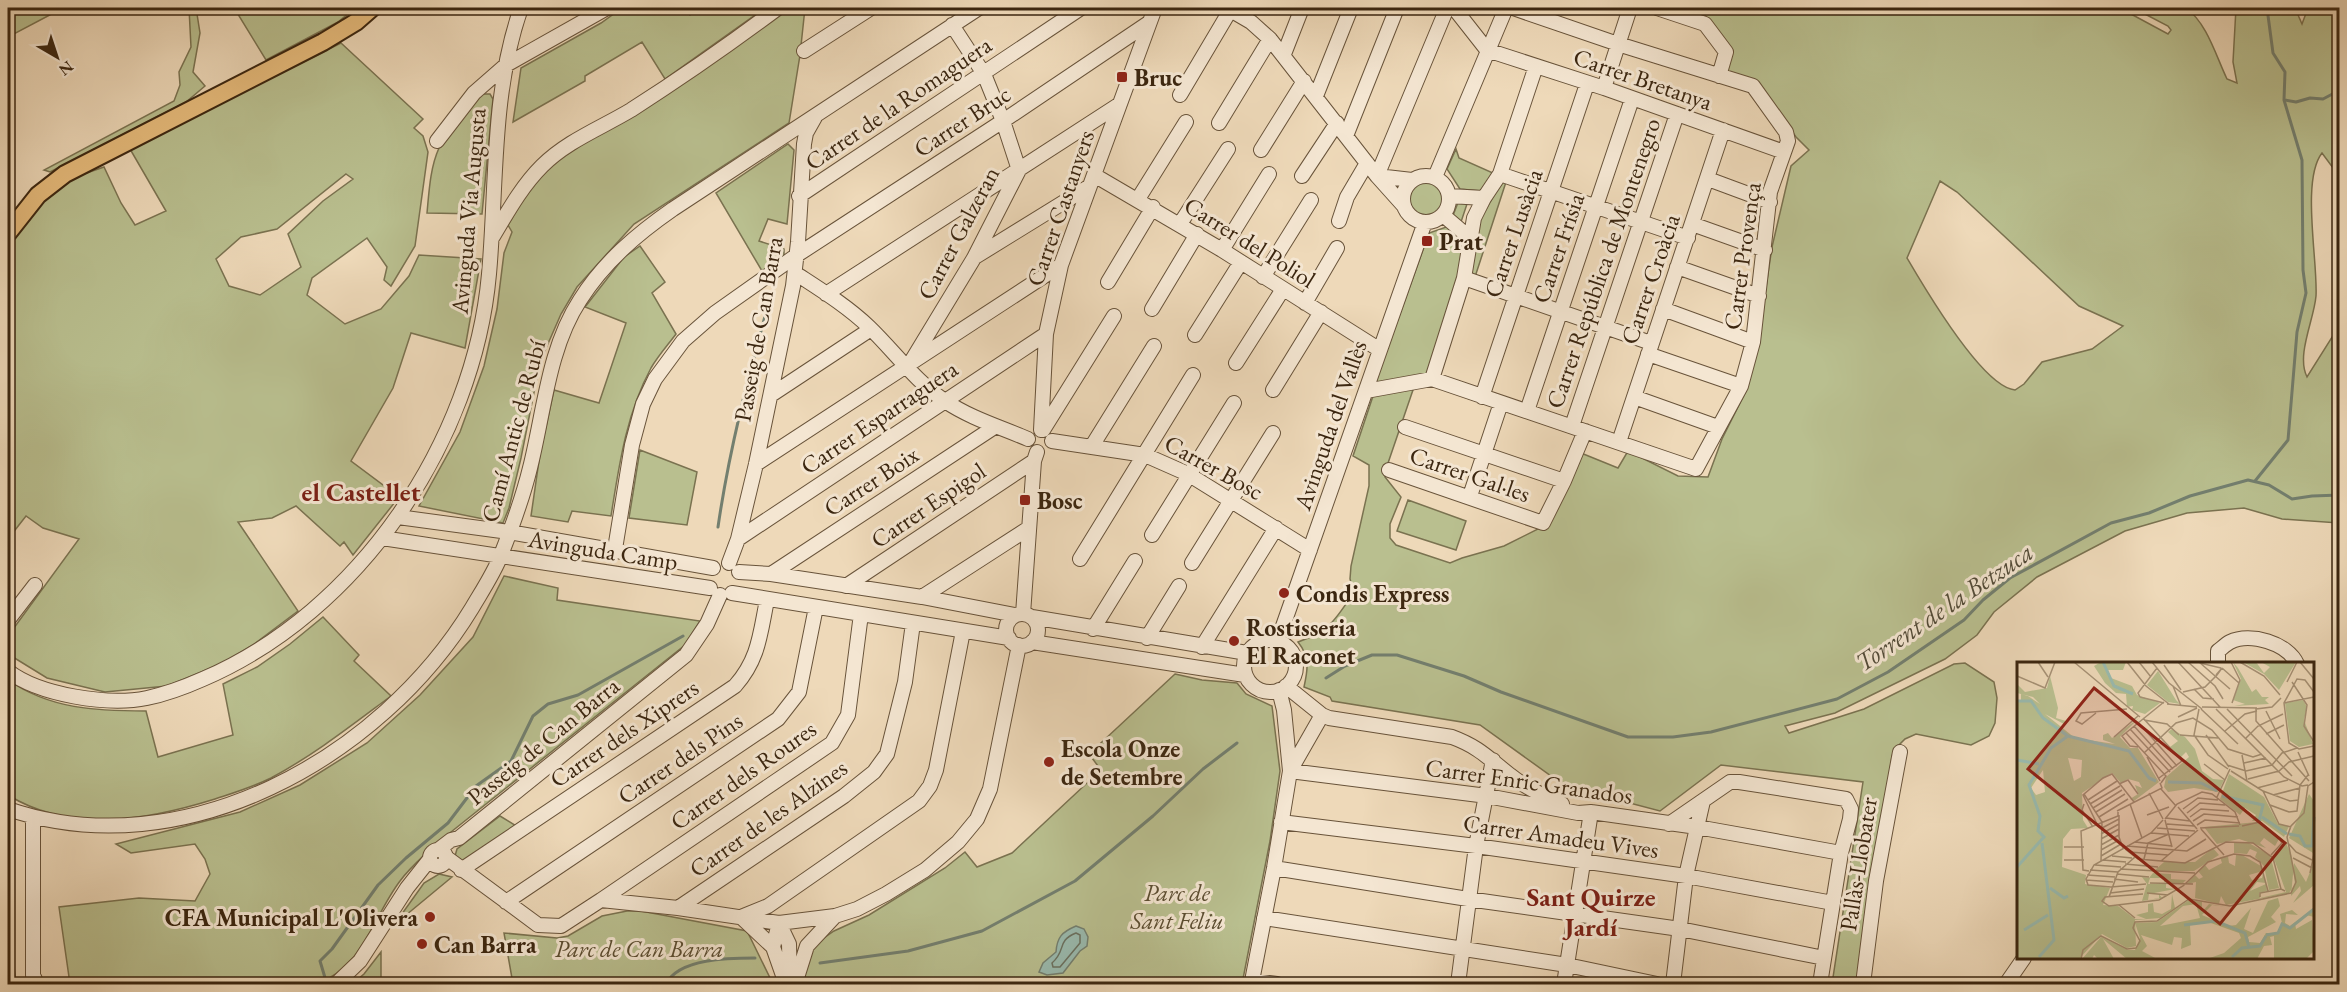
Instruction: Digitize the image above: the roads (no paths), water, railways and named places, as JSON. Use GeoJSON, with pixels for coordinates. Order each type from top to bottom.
{"type":"FeatureCollection","features":[{"type":"Feature","properties":{"kind":"main road"},"geometry":{"type":"LineString","coordinates":[[8,233],[38,195],[65,174],[323,42],[356,22],[372,8]]}},
{"type":"Feature","properties":{"kind":"street","name":"Avinguda Via Augusta"},"geometry":{"type":"LineString","coordinates":[[8,671],[41,688],[110,700],[144,698],[185,687],[220,672],[255,652],[293,625],[334,590],[382,538],[398,517],[430,464],[462,393],[483,316],[489,276],[496,131],[506,65],[521,8]]}},
{"type":"Feature","properties":{"kind":"street"},"geometry":{"type":"LineString","coordinates":[[437,141],[474,93],[506,65],[608,8]]}},
{"type":"Feature","properties":{"kind":"street"},"geometry":{"type":"LineString","coordinates":[[491,241],[520,193],[551,157],[580,137],[625,113],[686,75],[778,8]]}},
{"type":"Feature","properties":{"kind":"street"},"geometry":{"type":"LineString","coordinates":[[804,51],[871,8]]}},
{"type":"Feature","properties":{"kind":"street","name":"Camí Antic de Rubí"},"geometry":{"type":"LineString","coordinates":[[8,809],[33,818],[103,827],[134,826],[165,821],[240,802],[309,767],[347,743],[403,697],[446,648],[501,557],[530,471],[557,350],[579,301],[611,261],[646,228],[979,8]]}},
{"type":"Feature","properties":{"kind":"street","name":"Carrer de la Romaguera"},"geometry":{"type":"LineString","coordinates":[[799,196],[1081,8]]}},
{"type":"Feature","properties":{"kind":"street","name":"Carrer Castanyers"},"geometry":{"type":"LineString","coordinates":[[1045,434],[1046,334],[1061,265],[1155,8]]}},
{"type":"Feature","properties":{"kind":"street"},"geometry":{"type":"LineString","coordinates":[[1179,95],[1229,8],[1251,22],[1284,54],[1377,176],[1403,205],[1408,214],[1414,219],[1425,222],[1443,215],[1449,202],[1449,195],[1446,188],[1435,177],[1424,176],[1412,180],[1377,176]]}},
{"type":"Feature","properties":{"kind":"street"},"geometry":{"type":"LineString","coordinates":[[1251,22],[1257,8]]}},
{"type":"Feature","properties":{"kind":"street"},"geometry":{"type":"LineString","coordinates":[[1284,54],[1302,8]]}},
{"type":"Feature","properties":{"kind":"street"},"geometry":{"type":"LineString","coordinates":[[1316,96],[1351,8]]}},
{"type":"Feature","properties":{"kind":"street"},"geometry":{"type":"LineString","coordinates":[[1346,136],[1397,8]]}},
{"type":"Feature","properties":{"kind":"street"},"geometry":{"type":"LineString","coordinates":[[1377,176],[1446,8]]}},
{"type":"Feature","properties":{"kind":"street"},"geometry":{"type":"LineString","coordinates":[[1454,8],[1487,50]]}},
{"type":"Feature","properties":{"kind":"street"},"geometry":{"type":"LineString","coordinates":[[1435,177],[1506,8]]}},
{"type":"Feature","properties":{"kind":"street","name":"Carrer Provença"},"geometry":{"type":"LineString","coordinates":[[1514,8],[1618,44],[1753,86],[1786,132],[1788,141],[1770,192],[1753,342],[1741,386],[1696,468],[1619,442]]}},
{"type":"Feature","properties":{"kind":"street"},"geometry":{"type":"LineString","coordinates":[[1604,88],[1630,8]]}},
{"type":"Feature","properties":{"kind":"street"},"geometry":{"type":"LineString","coordinates":[[1657,8],[1705,24],[1726,52],[1719,76]]}},
{"type":"Feature","properties":{"kind":"street","name":"Carrer Bruc"},"geometry":{"type":"LineString","coordinates":[[615,549],[632,445],[643,404],[668,358],[691,334],[715,313],[797,255],[1150,22]]}},
{"type":"Feature","properties":{"kind":"street","name":"Carrer Galzeran"},"geometry":{"type":"LineString","coordinates":[[756,464],[908,364],[974,258],[1019,170],[984,74],[952,25]]}},
{"type":"Feature","properties":{"kind":"street"},"geometry":{"type":"LineString","coordinates":[[1219,123],[1270,39]]}},
{"type":"Feature","properties":{"kind":"street","name":"Carrer Bretanya"},"geometry":{"type":"LineString","coordinates":[[1487,50],[1604,88],[1784,152]]}},
{"type":"Feature","properties":{"kind":"street"},"geometry":{"type":"LineString","coordinates":[[1432,379],[1464,278],[1474,218],[1500,174],[1536,66]]}},
{"type":"Feature","properties":{"kind":"street"},"geometry":{"type":"LineString","coordinates":[[1261,150],[1304,81]]}},
{"type":"Feature","properties":{"kind":"street","name":"Carrer Lusàcia"},"geometry":{"type":"LineString","coordinates":[[1482,397],[1587,84]]}},
{"type":"Feature","properties":{"kind":"street","name":"Carrer Frísia"},"geometry":{"type":"LineString","coordinates":[[1527,411],[1632,99]]}},
{"type":"Feature","properties":{"kind":"street"},"geometry":{"type":"LineString","coordinates":[[826,294],[1120,104]]}},
{"type":"Feature","properties":{"kind":"street","name":"Passeig de Can Barra"},"geometry":{"type":"LineString","coordinates":[[734,568],[738,539],[771,395],[795,273],[799,196],[806,133],[827,107]]}},
{"type":"Feature","properties":{"kind":"street","name":"Carrer República de Montenegro"},"geometry":{"type":"LineString","coordinates":[[1578,429],[1605,327],[1677,114]]}},
{"type":"Feature","properties":{"kind":"street"},"geometry":{"type":"LineString","coordinates":[[1138,200],[1186,122]]}},
{"type":"Feature","properties":{"kind":"street"},"geometry":{"type":"LineString","coordinates":[[1302,176],[1337,123]]}},
{"type":"Feature","properties":{"kind":"street","name":"Carrer Croàcia"},"geometry":{"type":"LineString","coordinates":[[1619,442],[1723,130]]}},
{"type":"Feature","properties":{"kind":"street"},"geometry":{"type":"LineString","coordinates":[[781,138],[793,138],[800,144],[803,152]]}},
{"type":"Feature","properties":{"kind":"street"},"geometry":{"type":"LineString","coordinates":[[1180,224],[1227,148]]}},
{"type":"Feature","properties":{"kind":"street"},"geometry":{"type":"LineString","coordinates":[[1339,221],[1347,196],[1367,163]]}},
{"type":"Feature","properties":{"kind":"street"},"geometry":{"type":"LineString","coordinates":[[1222,250],[1269,174]]}},
{"type":"Feature","properties":{"kind":"street"},"geometry":{"type":"LineString","coordinates":[[1500,174],[1688,238]]}},
{"type":"Feature","properties":{"kind":"street"},"geometry":{"type":"LineString","coordinates":[[1708,179],[1770,201]]}},
{"type":"Feature","properties":{"kind":"street"},"geometry":{"type":"LineString","coordinates":[[974,258],[1092,180]]}},
{"type":"Feature","properties":{"kind":"street","name":"Carrer del Poliol"},"geometry":{"type":"LineString","coordinates":[[1092,180],[1153,207],[1380,350]]}},
{"type":"Feature","properties":{"kind":"street"},"geometry":{"type":"LineString","coordinates":[[1403,205],[1403,193],[1412,180]]}},
{"type":"Feature","properties":{"kind":"street"},"geometry":{"type":"LineString","coordinates":[[1449,195],[1484,198]]}},
{"type":"Feature","properties":{"kind":"street"},"geometry":{"type":"LineString","coordinates":[[1263,276],[1311,200]]}},
{"type":"Feature","properties":{"kind":"street"},"geometry":{"type":"LineString","coordinates":[[1108,282],[1153,207]]}},
{"type":"Feature","properties":{"kind":"street"},"geometry":{"type":"LineString","coordinates":[[1443,215],[1470,238]]}},
{"type":"Feature","properties":{"kind":"street","name":"Avinguda del Vallès"},"geometry":{"type":"LineString","coordinates":[[1274,640],[1282,629],[1425,222]]}},
{"type":"Feature","properties":{"kind":"street"},"geometry":{"type":"LineString","coordinates":[[1692,224],[1765,250]]}},
{"type":"Feature","properties":{"kind":"street"},"geometry":{"type":"LineString","coordinates":[[1152,309],[1197,234]]}},
{"type":"Feature","properties":{"kind":"street"},"geometry":{"type":"LineString","coordinates":[[1305,303],[1337,248]]}},
{"type":"Feature","properties":{"kind":"street"},"geometry":{"type":"LineString","coordinates":[[1195,335],[1241,262]]}},
{"type":"Feature","properties":{"kind":"street"},"geometry":{"type":"LineString","coordinates":[[908,364],[1061,265]]}},
{"type":"Feature","properties":{"kind":"street"},"geometry":{"type":"LineString","coordinates":[[1677,267],[1759,296]]}},
{"type":"Feature","properties":{"kind":"street"},"geometry":{"type":"LineString","coordinates":[[795,273],[849,309],[944,400],[969,416],[1028,439]]}},
{"type":"Feature","properties":{"kind":"street"},"geometry":{"type":"LineString","coordinates":[[1464,278],[1605,327],[1650,349],[1741,386]]}},
{"type":"Feature","properties":{"kind":"street"},"geometry":{"type":"LineString","coordinates":[[1236,363],[1283,289]]}},
{"type":"Feature","properties":{"kind":"street"},"geometry":{"type":"LineString","coordinates":[[1663,309],[1753,342]]}},
{"type":"Feature","properties":{"kind":"street"},"geometry":{"type":"LineString","coordinates":[[1273,390],[1321,312]]}},
{"type":"Feature","properties":{"kind":"street"},"geometry":{"type":"LineString","coordinates":[[1023,615],[1036,457],[1028,439],[1032,433],[1045,434],[1114,316]]}},
{"type":"Feature","properties":{"kind":"street"},"geometry":{"type":"LineString","coordinates":[[771,395],[870,328]]}},
{"type":"Feature","properties":{"kind":"street","name":"Carrer Esparraguera"},"geometry":{"type":"LineString","coordinates":[[738,539],[1046,334]]}},
{"type":"Feature","properties":{"kind":"street"},"geometry":{"type":"LineString","coordinates":[[1092,446],[1154,346]]}},
{"type":"Feature","properties":{"kind":"street"},"geometry":{"type":"LineString","coordinates":[[1080,559],[1193,375]]}},
{"type":"Feature","properties":{"kind":"street"},"geometry":{"type":"LineString","coordinates":[[1366,391],[1432,379],[1619,442]]}},
{"type":"Feature","properties":{"kind":"street"},"geometry":{"type":"LineString","coordinates":[[1634,397],[1718,427]]}},
{"type":"Feature","properties":{"kind":"street"},"geometry":{"type":"LineString","coordinates":[[1152,536],[1234,403]]}},
{"type":"Feature","properties":{"kind":"street"},"geometry":{"type":"LineString","coordinates":[[1470,496],[1501,403]]}},
{"type":"Feature","properties":{"kind":"street","name":"Carrer Boix"},"geometry":{"type":"LineString","coordinates":[[771,574],[996,426]]}},
{"type":"Feature","properties":{"kind":"street"},"geometry":{"type":"LineString","coordinates":[[1405,427],[1564,482]]}},
{"type":"Feature","properties":{"kind":"street","name":"Carrer Gal·les"},"geometry":{"type":"LineString","coordinates":[[1389,470],[1543,523],[1564,482],[1578,429]]}},
{"type":"Feature","properties":{"kind":"street"},"geometry":{"type":"LineString","coordinates":[[1192,563],[1273,433]]}},
{"type":"Feature","properties":{"kind":"street","name":"Carrer Bosc"},"geometry":{"type":"LineString","coordinates":[[1045,434],[1092,446],[1144,455],[1190,475],[1310,550]]}},
{"type":"Feature","properties":{"kind":"street","name":"Carrer Espigol"},"geometry":{"type":"LineString","coordinates":[[846,586],[1049,448],[1045,434]]}},
{"type":"Feature","properties":{"kind":"street","name":"Avinguda Camp"},"geometry":{"type":"LineString","coordinates":[[398,517],[615,549],[713,568]]}},
{"type":"Feature","properties":{"kind":"street"},"geometry":{"type":"LineString","coordinates":[[922,597],[1029,528]]}},
{"type":"Feature","properties":{"kind":"street"},"geometry":{"type":"LineString","coordinates":[[1202,647],[1276,528]]}},
{"type":"Feature","properties":{"kind":"street","name":"Avinguda Camp"},"geometry":{"type":"LineString","coordinates":[[382,538],[861,614],[1020,642],[1245,675]]}},
{"type":"Feature","properties":{"kind":"street"},"geometry":{"type":"LineString","coordinates":[[1093,629],[1135,561]]}},
{"type":"Feature","properties":{"kind":"street"},"geometry":{"type":"LineString","coordinates":[[734,568],[739,580],[721,592],[709,583],[713,568],[724,562],[734,568],[922,597],[1093,629],[1247,653]]}},
{"type":"Feature","properties":{"kind":"street"},"geometry":{"type":"LineString","coordinates":[[8,620],[35,585]]}},
{"type":"Feature","properties":{"kind":"street"},"geometry":{"type":"LineString","coordinates":[[1147,638],[1179,586]]}},
{"type":"Feature","properties":{"kind":"street","name":"Passeig de Can Barra"},"geometry":{"type":"LineString","coordinates":[[336,984],[360,961],[422,867],[440,859],[451,840],[459,838],[686,655],[707,624],[721,592]]}},
{"type":"Feature","properties":{"kind":"street","name":"Carrer dels Xiprers"},"geometry":{"type":"LineString","coordinates":[[460,870],[735,686],[746,674],[755,657],[767,600]]}},
{"type":"Feature","properties":{"kind":"street","name":"Carrer dels Pins"},"geometry":{"type":"LineString","coordinates":[[506,902],[778,719],[799,692],[816,607]]}},
{"type":"Feature","properties":{"kind":"street","name":"Carrer dels Roures"},"geometry":{"type":"LineString","coordinates":[[440,859],[460,870],[538,925],[561,926],[832,743],[848,715],[861,614]]}},
{"type":"Feature","properties":{"kind":"street"},"geometry":{"type":"LineString","coordinates":[[601,900],[678,908],[779,923],[835,916],[857,909],[925,870],[958,842],[977,819],[990,789],[1020,642],[1038,632],[1036,622],[1023,615]]}},
{"type":"Feature","properties":{"kind":"street"},"geometry":{"type":"LineString","coordinates":[[1020,642],[1006,633],[1007,624],[1023,615]]}},
{"type":"Feature","properties":{"kind":"street","name":"Carrer de les Alzines"},"geometry":{"type":"LineString","coordinates":[[678,908],[844,796],[873,772],[887,754],[904,682],[913,623]]}},
{"type":"Feature","properties":{"kind":"street"},"geometry":{"type":"LineString","coordinates":[[741,918],[768,906],[919,801],[930,786],[936,770],[963,631]]}},
{"type":"Feature","properties":{"kind":"street"},"geometry":{"type":"LineString","coordinates":[[2218,662],[2218,651],[2230,642],[2246,639],[2282,646],[2294,655],[2297,662]]}},
{"type":"Feature","properties":{"kind":"street"},"geometry":{"type":"LineString","coordinates":[[1263,640],[1274,640],[1289,648],[1296,663],[1295,672],[1283,688],[1267,692],[1248,681],[1244,668],[1247,653],[1253,645],[1263,640]]}},
{"type":"Feature","properties":{"kind":"street"},"geometry":{"type":"LineString","coordinates":[[1283,688],[1322,715],[1452,737],[1476,747],[1509,775],[1541,795],[1591,812],[1564,984]]}},
{"type":"Feature","properties":{"kind":"street"},"geometry":{"type":"LineString","coordinates":[[1277,984],[1252,981],[1290,771],[1283,688]]}},
{"type":"Feature","properties":{"kind":"street"},"geometry":{"type":"LineString","coordinates":[[1290,771],[1322,715]]}},
{"type":"Feature","properties":{"kind":"street","name":"Pallàs-Llobater"},"geometry":{"type":"LineString","coordinates":[[1863,984],[1876,881],[1900,752]]}},
{"type":"Feature","properties":{"kind":"street"},"geometry":{"type":"LineString","coordinates":[[1458,984],[1476,846],[1493,760]]}},
{"type":"Feature","properties":{"kind":"street","name":"Carrer Enric Granados"},"geometry":{"type":"LineString","coordinates":[[1290,771],[1487,796],[1578,813],[1591,812],[1697,827],[1841,853]]}},
{"type":"Feature","properties":{"kind":"street"},"geometry":{"type":"LineString","coordinates":[[1669,824],[1724,785],[1738,782],[1846,799],[1851,809],[1841,853],[1820,984]]}},
{"type":"Feature","properties":{"kind":"street"},"geometry":{"type":"LineString","coordinates":[[1673,984],[1686,876],[1703,801]]}},
{"type":"Feature","properties":{"kind":"street"},"geometry":{"type":"LineString","coordinates":[[33,818],[33,975],[37,984]]}},
{"type":"Feature","properties":{"kind":"street","name":"Carrer Amadeu Vives"},"geometry":{"type":"LineString","coordinates":[[1281,822],[1476,846],[1686,876],[1833,903]]}},
{"type":"Feature","properties":{"kind":"street"},"geometry":{"type":"LineString","coordinates":[[1274,868],[1468,899],[1680,929],[1824,957]]}},
{"type":"Feature","properties":{"kind":"street"},"geometry":{"type":"LineString","coordinates":[[793,984],[807,946],[835,916]]}},
{"type":"Feature","properties":{"kind":"street"},"geometry":{"type":"LineString","coordinates":[[741,918],[773,947],[786,984]]}},
{"type":"Feature","properties":{"kind":"street"},"geometry":{"type":"LineString","coordinates":[[1264,918],[1567,965],[1657,984]]}},
{"type":"Feature","properties":{"kind":"street"},"geometry":{"type":"LineString","coordinates":[[773,947],[779,923]]}},
{"type":"Feature","properties":{"kind":"street"},"geometry":{"type":"LineString","coordinates":[[779,923],[789,944],[793,984]]}},
{"type":"Feature","properties":{"kind":"street"},"geometry":{"type":"LineString","coordinates":[[2006,984],[2023,959]]}},
{"type":"Feature","properties":{"kind":"water"},"geometry":{"type":"Polygon","coordinates":[[[1076,926],[1084,929],[1088,937],[1087,946],[1080,951],[1063,973],[1047,975],[1039,972],[1043,963],[1056,952],[1061,936],[1076,926]]]}},
{"type":"Feature","properties":{"kind":"waterway"},"geometry":{"type":"LineString","coordinates":[[2255,481],[2288,440],[2297,332],[2306,293],[2303,270],[2302,160],[2284,100],[2285,72],[2273,53],[2267,8]]}},
{"type":"Feature","properties":{"kind":"waterway"},"geometry":{"type":"LineString","coordinates":[[2285,100],[2296,102],[2310,98],[2323,99],[2340,90]]}},
{"type":"Feature","properties":{"kind":"waterway"},"geometry":{"type":"LineString","coordinates":[[718,527],[740,414],[769,302]]}},
{"type":"Feature","properties":{"kind":"waterway","name":"Torrent de la Betzuca"},"geometry":{"type":"LineString","coordinates":[[1326,678],[1345,666],[1372,655],[1397,655],[1464,676],[1501,692],[1628,737],[1673,737],[1711,732],[1837,699],[1888,672],[1964,620],[1983,600],[2010,578],[2111,523],[2149,513],[2190,496],[2248,480],[2269,485],[2292,499],[2340,495]]}},
{"type":"Feature","properties":{"kind":"waterway"},"geometry":{"type":"LineString","coordinates":[[326,981],[320,961],[332,949],[378,885],[448,823],[476,786],[511,761],[533,716],[548,704],[578,695],[683,636]]}},
{"type":"Feature","properties":{"kind":"waterway","name":"Torrent de la Betzuca"},"geometry":{"type":"LineString","coordinates":[[820,963],[908,951],[982,931],[1075,881],[1153,816],[1203,769],[1237,743]]}},
{"type":"Feature","properties":{"kind":"waterway","name":"Torrent de la Betzuca"},"geometry":{"type":"LineString","coordinates":[[666,984],[673,975],[693,964],[719,959],[755,958]]}},
{"type":"Feature","properties":{"kind":"place","name":"Bruc"},"geometry":{"type":"Point","coordinates":[1122,77]}},
{"type":"Feature","properties":{"kind":"place","name":"Prat"},"geometry":{"type":"Point","coordinates":[1427,241]}},
{"type":"Feature","properties":{"kind":"place","name":"Bosc"},"geometry":{"type":"Point","coordinates":[1025,500]}},
{"type":"Feature","properties":{"kind":"place","name":"Condis Express"},"geometry":{"type":"Point","coordinates":[1284,593]}},
{"type":"Feature","properties":{"kind":"place","name":"Rostisseria El Raconet"},"geometry":{"type":"Point","coordinates":[1234,641]}},
{"type":"Feature","properties":{"kind":"place","name":"Escola Onze de Setembre"},"geometry":{"type":"Point","coordinates":[1049,762]}},
{"type":"Feature","properties":{"kind":"place","name":"CFA Municipal L'Olivera"},"geometry":{"type":"Point","coordinates":[430,917]}},
{"type":"Feature","properties":{"kind":"place","name":"Can Barra"},"geometry":{"type":"Point","coordinates":[422,944]}},
{"type":"Feature","properties":{"kind":"district","name":"el Castellet"},"geometry":{"type":"Point","coordinates":[361,492]}},
{"type":"Feature","properties":{"kind":"district","name":"Sant Quirze Jardí"},"geometry":{"type":"Point","coordinates":[1591,912]}},
{"type":"Feature","properties":{"kind":"park label","name":"Parc de Sant Feliu"},"geometry":{"type":"Point","coordinates":[1177,906]}},
{"type":"Feature","properties":{"kind":"park label","name":"Parc de Can Barra"},"geometry":{"type":"Point","coordinates":[639,948]}}]}
